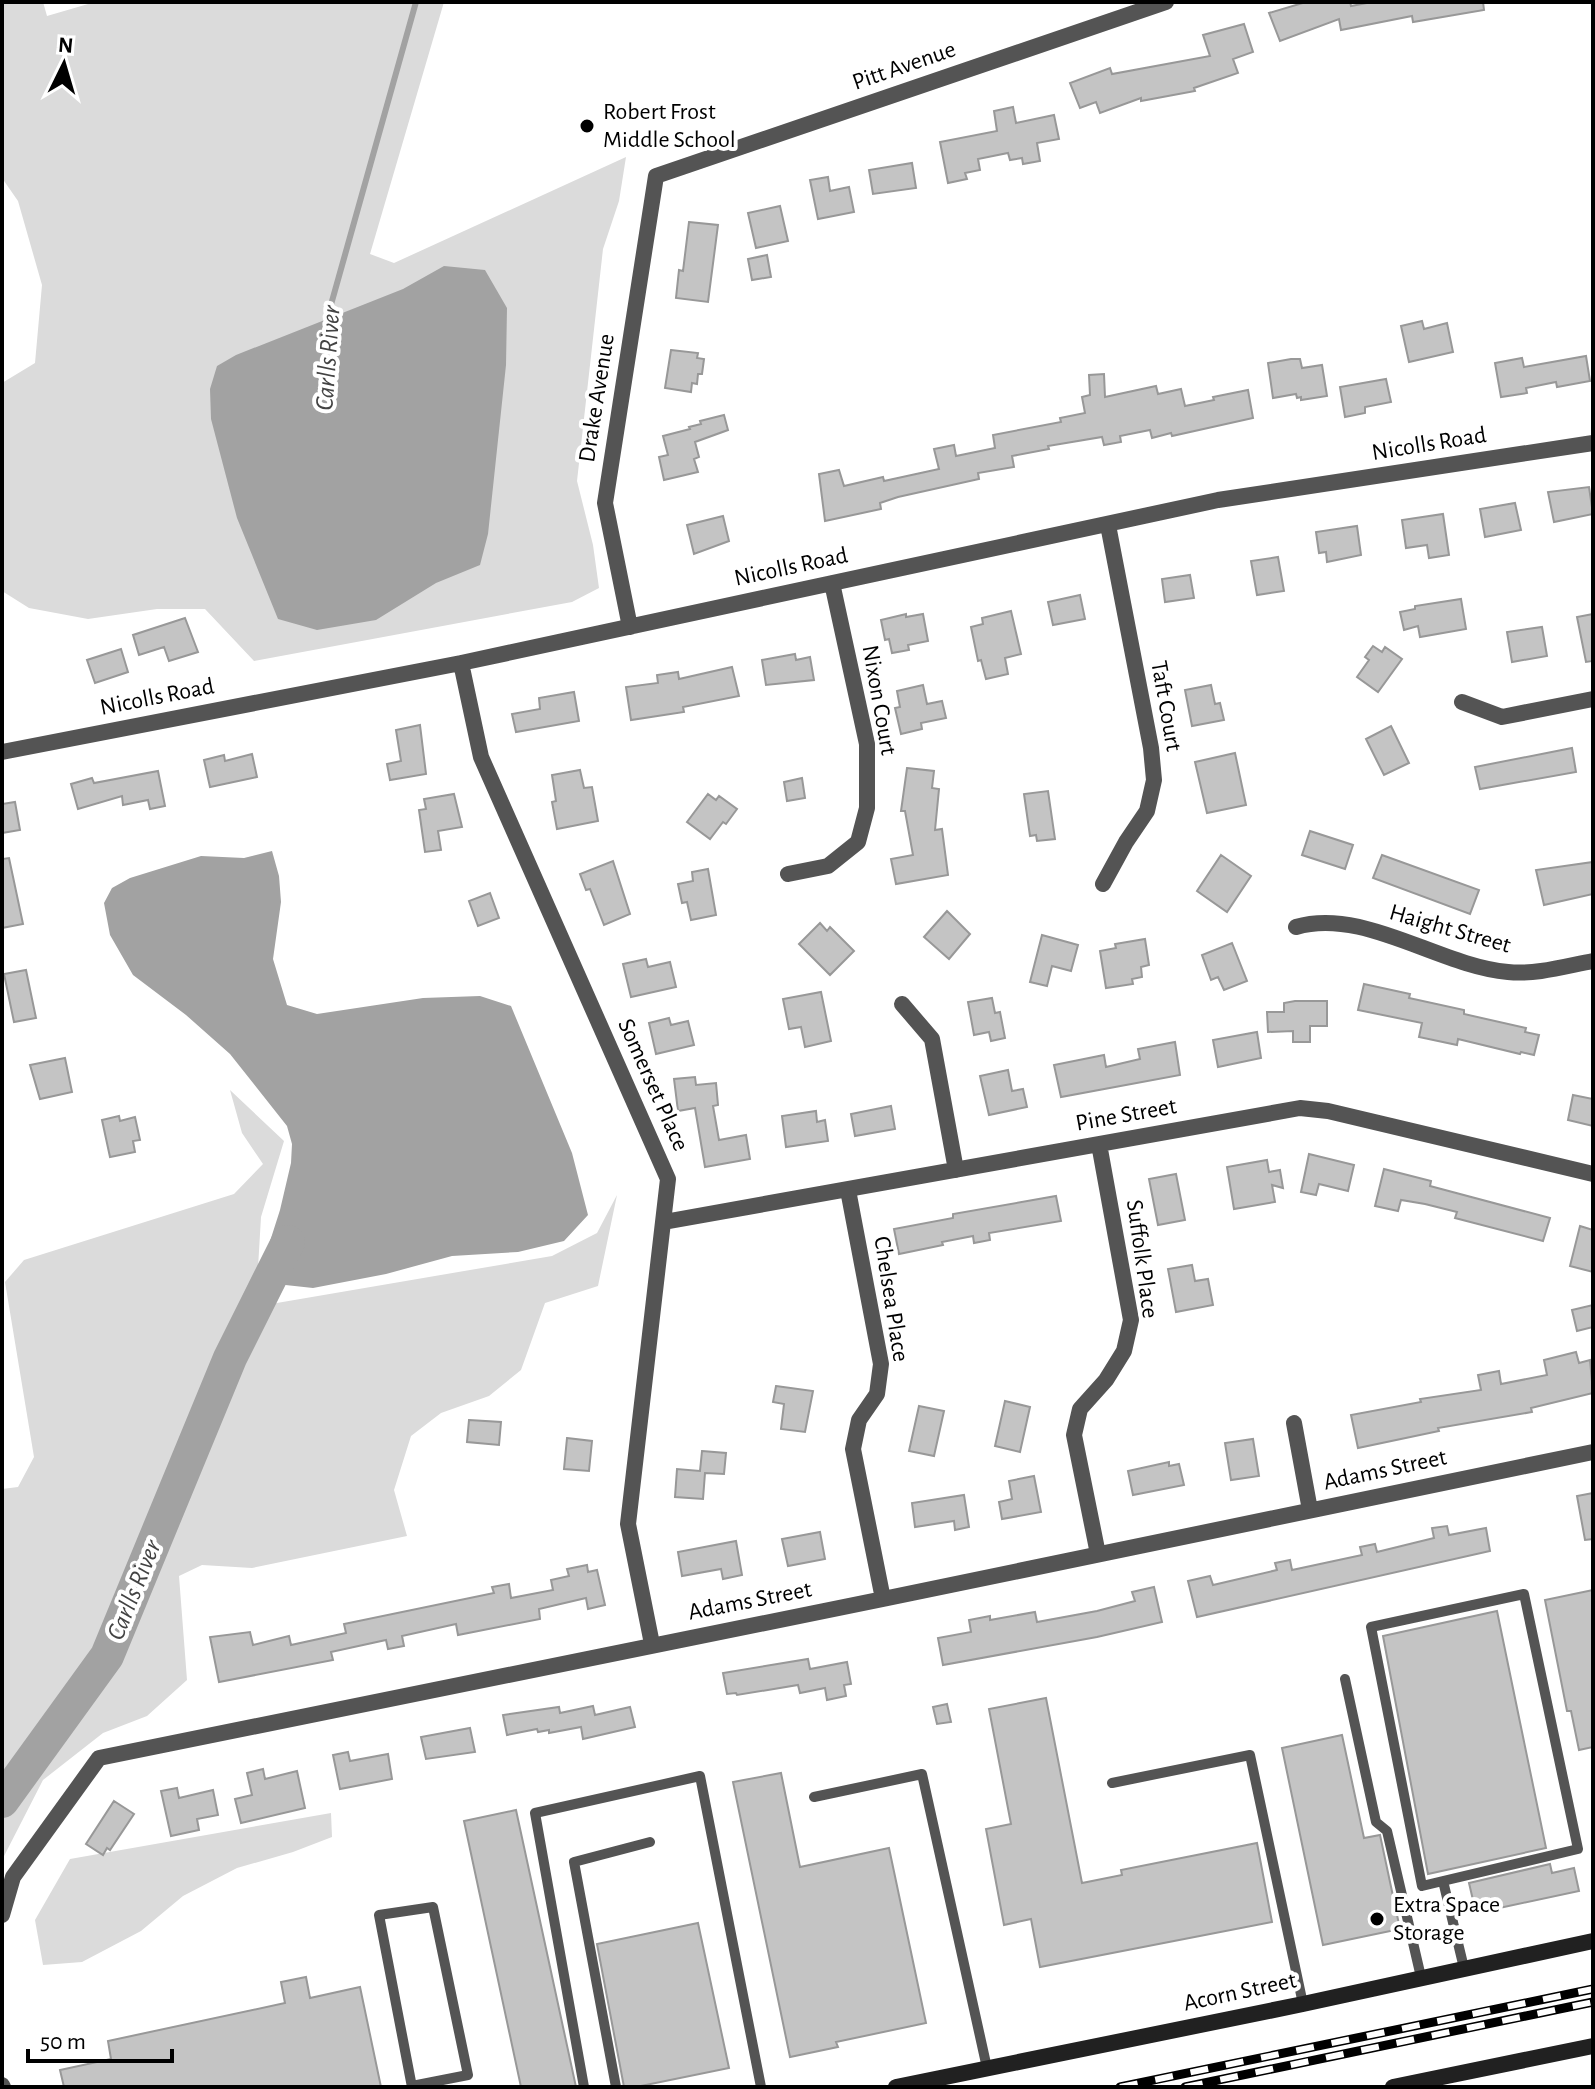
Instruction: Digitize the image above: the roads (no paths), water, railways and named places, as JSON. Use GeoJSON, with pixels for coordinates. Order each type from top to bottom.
{"type":"FeatureCollection","features":[{"type":"Feature","properties":{"kind":"street","name":"Pitt Avenue"},"geometry":{"type":"LineString","coordinates":[[656,176],[1166,2]]}},
{"type":"Feature","properties":{"kind":"street","name":"Drake Avenue"},"geometry":{"type":"LineString","coordinates":[[630,627],[605,503],[656,176]]}},
{"type":"Feature","properties":{"kind":"street","name":"Nicolls Road"},"geometry":{"type":"LineString","coordinates":[[2,752],[461,663],[1218,500],[1593,443]]}},
{"type":"Feature","properties":{"kind":"street","name":"Taft Court"},"geometry":{"type":"LineString","coordinates":[[1103,884],[1147,811],[1154,780],[1151,748],[1108,525]]}},
{"type":"Feature","properties":{"kind":"street","name":"Nixon Court"},"geometry":{"type":"LineString","coordinates":[[788,874],[828,866],[858,842],[867,808],[867,744],[832,583]]}},
{"type":"Feature","properties":{"kind":"street","name":"Somerset Place"},"geometry":{"type":"LineString","coordinates":[[461,663],[481,757],[668,1179],[628,1524],[652,1644]]}},
{"type":"Feature","properties":{"kind":"street"},"geometry":{"type":"LineString","coordinates":[[1462,702],[1502,717],[1593,699]]}},
{"type":"Feature","properties":{"kind":"street","name":"Haight Street"},"geometry":{"type":"LineString","coordinates":[[1296,927],[1319,921],[1350,924],[1480,968],[1510,973],[1547,971],[1593,961]]}},
{"type":"Feature","properties":{"kind":"street"},"geometry":{"type":"LineString","coordinates":[[902,1004],[932,1039],[956,1170]]}},
{"type":"Feature","properties":{"kind":"street","name":"Pine Street"},"geometry":{"type":"LineString","coordinates":[[664,1222],[1300,1108],[1328,1111],[1593,1174]]}},
{"type":"Feature","properties":{"kind":"street","name":"Suffolk Place"},"geometry":{"type":"LineString","coordinates":[[1098,1554],[1074,1435],[1080,1409],[1106,1380],[1124,1351],[1131,1320],[1099,1144]]}},
{"type":"Feature","properties":{"kind":"street","name":"Chelsea Place"},"geometry":{"type":"LineString","coordinates":[[848,1190],[881,1364],[877,1394],[859,1420],[853,1449],[883,1599]]}},
{"type":"Feature","properties":{"kind":"street"},"geometry":{"type":"LineString","coordinates":[[1294,1423],[1310,1510]]}},
{"type":"Feature","properties":{"kind":"street","name":"Adams Street"},"geometry":{"type":"LineString","coordinates":[[2,1915],[13,1877],[99,1758],[1593,1452]]}},
{"type":"Feature","properties":{"kind":"street","name":"Acorn Street"},"geometry":{"type":"LineString","coordinates":[[896,2087],[1593,1941]]}},
{"type":"Feature","properties":{"kind":"street"},"geometry":{"type":"LineString","coordinates":[[1393,2087],[1428,2084],[1593,2046]]}},
{"type":"Feature","properties":{"kind":"lane"},"geometry":{"type":"LineString","coordinates":[[1524,1594],[1578,1849],[1443,1881],[1422,1886],[1371,1627],[1524,1594]]}},
{"type":"Feature","properties":{"kind":"lane"},"geometry":{"type":"LineString","coordinates":[[1345,1679],[1376,1822],[1387,1831],[1421,1977]]}},
{"type":"Feature","properties":{"kind":"lane"},"geometry":{"type":"LineString","coordinates":[[1112,1783],[1250,1755],[1303,2004]]}},
{"type":"Feature","properties":{"kind":"lane"},"geometry":{"type":"LineString","coordinates":[[814,1797],[922,1774],[987,2068]]}},
{"type":"Feature","properties":{"kind":"lane"},"geometry":{"type":"LineString","coordinates":[[584,2087],[535,1813],[700,1776],[761,2087]]}},
{"type":"Feature","properties":{"kind":"lane"},"geometry":{"type":"LineString","coordinates":[[616,2087],[574,1862],[650,1842]]}},
{"type":"Feature","properties":{"kind":"lane"},"geometry":{"type":"LineString","coordinates":[[1443,1881],[1464,1968]]}},
{"type":"Feature","properties":{"kind":"lane"},"geometry":{"type":"LineString","coordinates":[[433,1907],[468,2075],[412,2086],[379,1915],[433,1907]]}},
{"type":"Feature","properties":{"kind":"water"},"geometry":{"type":"Polygon","coordinates":[[[444,266],[485,270],[507,308],[506,365],[488,534],[480,565],[436,583],[376,620],[317,630],[278,619],[237,518],[211,419],[210,389],[217,366],[236,355],[403,289],[444,266]]]}},
{"type":"Feature","properties":{"kind":"water"},"geometry":{"type":"Polygon","coordinates":[[[272,851],[279,876],[281,902],[273,959],[287,1005],[317,1014],[423,998],[480,996],[511,1006],[572,1153],[588,1215],[564,1241],[518,1252],[452,1256],[386,1274],[313,1288],[267,1283],[264,1260],[291,1163],[292,1144],[287,1126],[230,1054],[186,1015],[133,975],[110,935],[104,903],[112,888],[130,878],[201,856],[244,858],[272,851]]]}},
{"type":"Feature","properties":{"kind":"waterway","name":"Carlls River"},"geometry":{"type":"LineString","coordinates":[[325,326],[416,2]]}},
{"type":"Feature","properties":{"kind":"waterway","name":"Carlls River"},"geometry":{"type":"LineString","coordinates":[[2,1801],[107,1656],[230,1358],[288,1242]]}},
{"type":"Feature","properties":{"kind":"railway"},"geometry":{"type":"LineString","coordinates":[[1120,2087],[1593,1989]]}},
{"type":"Feature","properties":{"kind":"railway"},"geometry":{"type":"LineString","coordinates":[[1185,2087],[1593,2002]]}},
{"type":"Feature","properties":{"kind":"place","name":"Robert Frost Middle School"},"geometry":{"type":"Point","coordinates":[587,126]}},
{"type":"Feature","properties":{"kind":"place","name":"Extra Space Storage"},"geometry":{"type":"Point","coordinates":[1377,1919]}}]}
